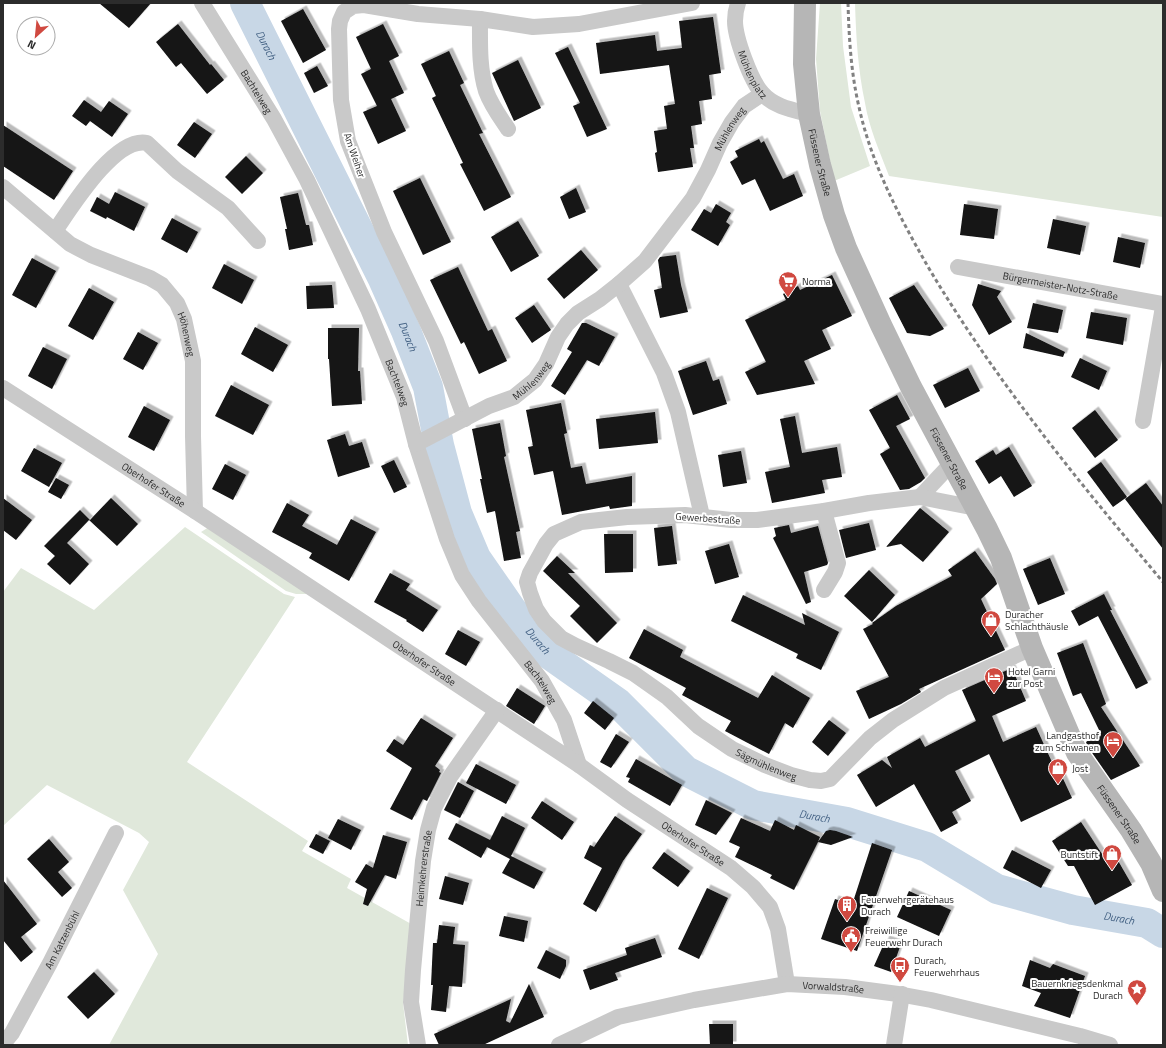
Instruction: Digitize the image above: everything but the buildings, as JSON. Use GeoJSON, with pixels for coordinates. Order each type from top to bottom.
{"type":"FeatureCollection","features":[{"type":"Feature","properties":{"kind":"main road","name":"Füssener Straße"},"geometry":{"type":"LineString","coordinates":[[805,3],[804,64],[809,114],[820,165],[834,215],[846,248],[908,380],[1001,558],[1032,648],[1077,753],[1131,830],[1151,863],[1163,891]]}},
{"type":"Feature","properties":{"kind":"street","name":"Bachtelweg"},"geometry":{"type":"LineString","coordinates":[[202,3],[274,119],[307,180],[368,309],[404,397],[420,442],[447,539],[462,575],[479,600],[542,680],[564,720],[579,765]]}},
{"type":"Feature","properties":{"kind":"street","name":"Am Weiher"},"geometry":{"type":"LineString","coordinates":[[460,421],[436,341],[384,232],[348,141],[341,100],[339,29],[340,21],[344,12],[352,6],[364,5],[418,14],[480,19],[533,27],[578,24],[692,3]]}},
{"type":"Feature","properties":{"kind":"street","name":"Mühlenplatz"},"geometry":{"type":"LineString","coordinates":[[738,3],[735,23],[742,51],[754,80],[762,94],[782,107],[809,114]]}},
{"type":"Feature","properties":{"kind":"street"},"geometry":{"type":"LineString","coordinates":[[480,19],[482,73],[485,86],[495,111],[508,129]]}},
{"type":"Feature","properties":{"kind":"street","name":"Mühlenweg"},"geometry":{"type":"LineString","coordinates":[[420,442],[489,406],[514,397],[535,380],[546,364],[558,337],[567,324],[578,313],[600,299],[645,261],[689,204],[732,122],[744,106],[762,94]]}},
{"type":"Feature","properties":{"kind":"street"},"geometry":{"type":"LineString","coordinates":[[55,231],[78,197],[104,164],[127,147],[142,142],[147,143],[177,170],[228,208],[258,241]]}},
{"type":"Feature","properties":{"kind":"street","name":"Höhenweg"},"geometry":{"type":"LineString","coordinates":[[3,187],[70,244],[92,255],[150,278],[162,285],[177,303],[184,319],[193,361],[195,511]]}},
{"type":"Feature","properties":{"kind":"street","name":"Bürgermeister-Notz-Straße"},"geometry":{"type":"LineString","coordinates":[[958,267],[1163,306],[1143,421]]}},
{"type":"Feature","properties":{"kind":"street"},"geometry":{"type":"LineString","coordinates":[[619,284],[664,372],[678,412],[702,516]]}},
{"type":"Feature","properties":{"kind":"street","name":"Oberhofer Straße"},"geometry":{"type":"LineString","coordinates":[[3,388],[195,511],[579,765],[627,800],[731,868],[753,887],[770,906],[778,929],[787,984]]}},
{"type":"Feature","properties":{"kind":"street"},"geometry":{"type":"LineString","coordinates":[[920,497],[952,464]]}},
{"type":"Feature","properties":{"kind":"street","name":"Gewerbestraße"},"geometry":{"type":"LineString","coordinates":[[527,582],[539,556],[554,534],[581,522],[627,517],[685,515],[731,520],[757,520],[920,497],[976,508]]}},
{"type":"Feature","properties":{"kind":"street"},"geometry":{"type":"LineString","coordinates":[[824,511],[838,563],[835,572],[824,590]]}},
{"type":"Feature","properties":{"kind":"street","name":"Sägmühlenweg"},"geometry":{"type":"LineString","coordinates":[[527,582],[536,609],[544,621],[561,638],[633,673],[667,697],[698,726],[732,749],[765,765],[810,780],[821,781],[830,779],[870,738],[894,720],[944,688],[1032,648]]}},
{"type":"Feature","properties":{"kind":"street","name":"Heimkehrerstraße"},"geometry":{"type":"LineString","coordinates":[[418,1045],[411,1002],[428,830],[434,808],[450,777],[496,710]]}},
{"type":"Feature","properties":{"kind":"street","name":"Am Katzenbühl"},"geometry":{"type":"LineString","coordinates":[[3,1044],[12,1033],[50,963],[116,833]]}},
{"type":"Feature","properties":{"kind":"street","name":"Vorwaldstraße"},"geometry":{"type":"LineString","coordinates":[[559,1045],[618,1017],[694,1000],[787,984],[845,987],[902,994],[1080,1036],[1110,1045]]}},
{"type":"Feature","properties":{"kind":"street"},"geometry":{"type":"LineString","coordinates":[[894,1045],[902,994]]}},
{"type":"Feature","properties":{"kind":"shaded area"},"geometry":{"type":"Polygon","coordinates":[[[820,3],[841,3],[843,46],[851,107],[870,166],[834,181],[820,111],[816,59],[820,3]]]}},
{"type":"Feature","properties":{"kind":"shaded area"},"geometry":{"type":"Polygon","coordinates":[[[855,3],[1163,3],[1163,217],[889,176],[875,140],[867,112],[859,66],[855,3]]]}},
{"type":"Feature","properties":{"kind":"shaded area"},"geometry":{"type":"Polygon","coordinates":[[[185,527],[284,594],[295,597],[187,762],[308,841],[302,851],[351,879],[347,888],[413,925],[403,1003],[408,1045],[109,1045],[158,954],[123,890],[149,842],[139,833],[47,785],[3,826],[3,592],[21,568],[94,610],[185,527]]]}},
{"type":"Feature","properties":{"kind":"shaded area"},"geometry":{"type":"Polygon","coordinates":[[[209,527],[308,594],[296,594],[286,591],[201,532],[209,527]]]}},
{"type":"Feature","properties":{"kind":"waterway","name":"Durach"},"geometry":{"type":"LineString","coordinates":[[245,3],[382,277],[406,331],[428,387],[439,445],[457,513],[476,558],[512,610],[550,655],[618,703],[686,771],[753,805],[847,822],[927,847],[997,889],[1073,910],[1147,923],[1163,933]]}},
{"type":"Feature","properties":{"kind":"railway"},"geometry":{"type":"LineString","coordinates":[[848,3],[852,68],[864,128],[878,169],[887,189],[927,265],[980,348],[1038,428],[1163,582]]}},
{"type":"Feature","properties":{"kind":"place","name":"Norma"},"geometry":{"type":"Point","coordinates":[788,298]}},
{"type":"Feature","properties":{"kind":"place","name":"Duracher Schlachthäusle"},"geometry":{"type":"Point","coordinates":[991,637]}},
{"type":"Feature","properties":{"kind":"place","name":"Hotel Garni zur Post"},"geometry":{"type":"Point","coordinates":[994,694]}},
{"type":"Feature","properties":{"kind":"place","name":"Landgasthof zum Schwanen"},"geometry":{"type":"Point","coordinates":[1113,758]}},
{"type":"Feature","properties":{"kind":"place","name":"Jost"},"geometry":{"type":"Point","coordinates":[1058,785]}},
{"type":"Feature","properties":{"kind":"place","name":"Buntstift"},"geometry":{"type":"Point","coordinates":[1112,871]}},
{"type":"Feature","properties":{"kind":"place","name":"Feuerwehrgerätehaus Durach"},"geometry":{"type":"Point","coordinates":[847,922]}},
{"type":"Feature","properties":{"kind":"place","name":"Freiwillige Feuerwehr Durach"},"geometry":{"type":"Point","coordinates":[851,953]}},
{"type":"Feature","properties":{"kind":"place","name":"Durach, Feuerwehrhaus"},"geometry":{"type":"Point","coordinates":[900,983]}},
{"type":"Feature","properties":{"kind":"place","name":"Bauernkriegsdenkmal Durach"},"geometry":{"type":"Point","coordinates":[1137,1006]}}]}
